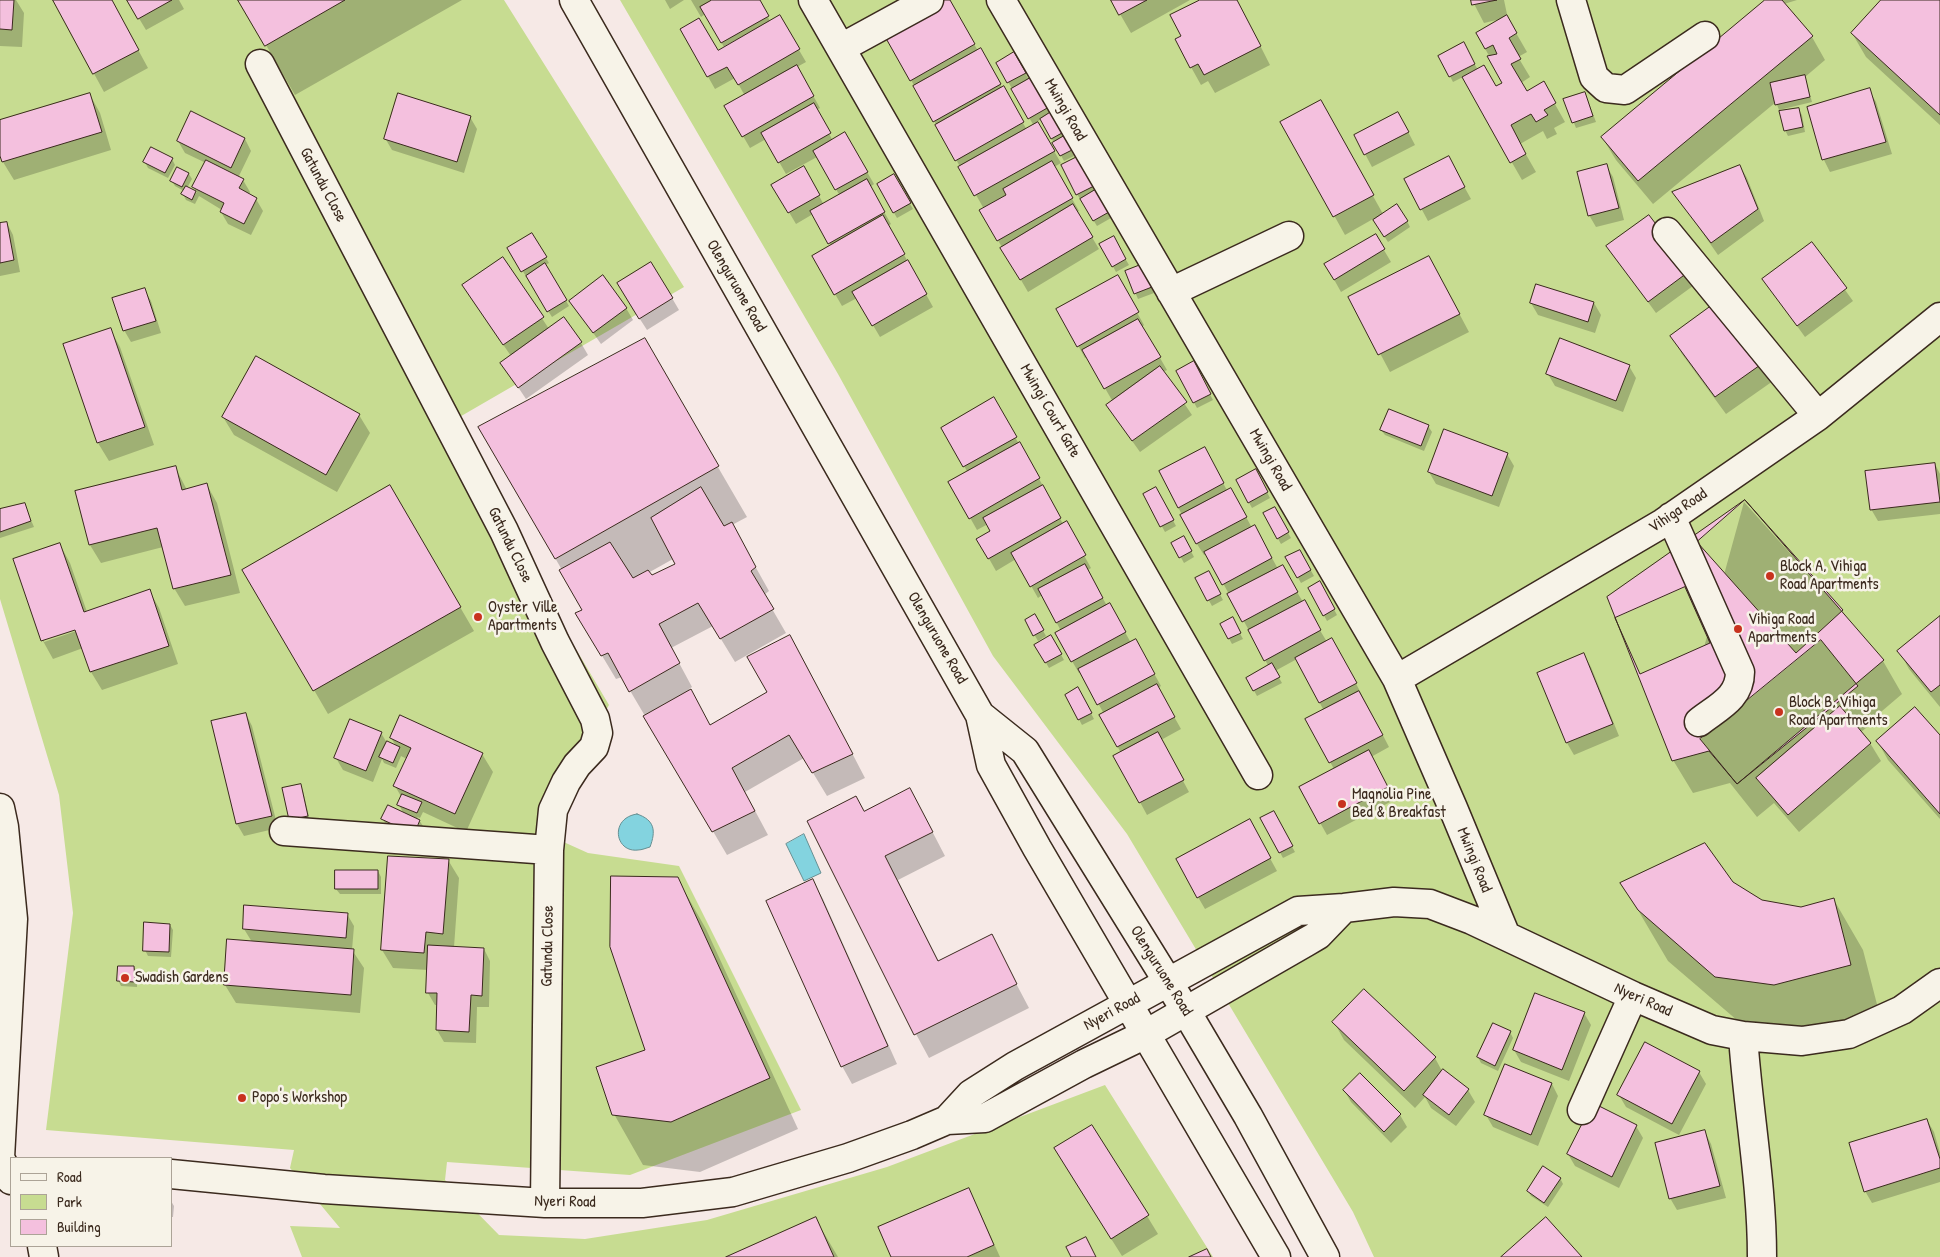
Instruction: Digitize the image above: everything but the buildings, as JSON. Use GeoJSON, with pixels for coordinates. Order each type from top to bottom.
{"type":"FeatureCollection","features":[{"type":"Feature","properties":{"kind":"street","name":"Olenguruone Road"},"geometry":{"type":"LineString","coordinates":[[574,0],[980,715],[1026,751],[1186,1011],[1248,1116],[1325,1257]]}},
{"type":"Feature","properties":{"kind":"street","name":"Mwingi Court Gate"},"geometry":{"type":"LineString","coordinates":[[813,0],[1258,774]]}},
{"type":"Feature","properties":{"kind":"street"},"geometry":{"type":"LineString","coordinates":[[842,48],[929,0]]}},
{"type":"Feature","properties":{"kind":"street"},"geometry":{"type":"LineString","coordinates":[[1571,0],[1594,76],[1606,88],[1626,90],[1704,36]]}},
{"type":"Feature","properties":{"kind":"street","name":"Mwingi Road"},"geometry":{"type":"LineString","coordinates":[[1006,2],[1171,292],[1397,679],[1454,808],[1506,936]]}},
{"type":"Feature","properties":{"kind":"street","name":"Gatundu Close"},"geometry":{"type":"LineString","coordinates":[[260,64],[504,531],[555,642],[595,719],[598,732],[594,747],[577,765],[566,782],[553,810],[549,850],[545,1203]]}},
{"type":"Feature","properties":{"kind":"street"},"geometry":{"type":"LineString","coordinates":[[1666,232],[1818,416]]}},
{"type":"Feature","properties":{"kind":"street"},"geometry":{"type":"LineString","coordinates":[[1171,292],[1289,236]]}},
{"type":"Feature","properties":{"kind":"street","name":"Vihiga Road"},"geometry":{"type":"LineString","coordinates":[[1397,679],[1672,517],[1818,416],[1940,317]]}},
{"type":"Feature","properties":{"kind":"street"},"geometry":{"type":"LineString","coordinates":[[1672,517],[1740,672],[1740,682],[1735,694],[1699,722]]}},
{"type":"Feature","properties":{"kind":"street"},"geometry":{"type":"LineString","coordinates":[[980,715],[991,766],[1036,848],[1129,1003],[1276,1257]]}},
{"type":"Feature","properties":{"kind":"street"},"geometry":{"type":"LineString","coordinates":[[0,808],[4,827],[13,920],[0,1158],[10,1178]]}},
{"type":"Feature","properties":{"kind":"street"},"geometry":{"type":"LineString","coordinates":[[284,831],[549,850]]}},
{"type":"Feature","properties":{"kind":"street","name":"Nyeri Road"},"geometry":{"type":"LineString","coordinates":[[947,1120],[971,1094],[1015,1066],[1298,911],[1394,902],[1430,904],[1472,920],[1633,996],[1712,1030],[1743,1036],[1802,1041],[1849,1034],[1902,1010],[1937,990]]}},
{"type":"Feature","properties":{"kind":"street","name":"Nyeri Road"},"geometry":{"type":"LineString","coordinates":[[172,1174],[324,1189],[545,1203],[642,1203],[733,1192],[848,1158],[947,1120],[985,1118],[1084,1064],[1146,1034],[1318,935],[1344,908]]}},
{"type":"Feature","properties":{"kind":"street"},"geometry":{"type":"LineString","coordinates":[[1582,1110],[1633,996]]}},
{"type":"Feature","properties":{"kind":"street"},"geometry":{"type":"LineString","coordinates":[[1743,1036],[1762,1257]]}},
{"type":"Feature","properties":{"kind":"green space"},"geometry":{"type":"Polygon","coordinates":[[[0,0],[504,0],[684,287],[444,426],[609,705],[537,830],[588,853],[679,866],[801,1110],[630,1175],[447,1162],[445,1180],[499,1235],[585,1239],[707,1220],[887,1167],[1105,1085],[1213,1257],[302,1257],[290,1226],[340,1228],[290,1168],[294,1150],[46,1130],[73,913],[59,795],[0,599],[0,0]]]}},
{"type":"Feature","properties":{"kind":"green space"},"geometry":{"type":"Polygon","coordinates":[[[620,0],[1940,0],[1940,1257],[1374,1257],[1353,1212],[1127,834],[993,656],[838,374],[620,0]]]}},
{"type":"Feature","properties":{"kind":"water"},"geometry":{"type":"Polygon","coordinates":[[[637,814],[643,816],[651,823],[653,831],[650,847],[640,850],[624,846],[618,835],[622,822],[628,817],[637,814]]]}},
{"type":"Feature","properties":{"kind":"water"},"geometry":{"type":"Polygon","coordinates":[[[804,834],[821,873],[804,881],[786,844],[804,834]]]}},
{"type":"Feature","properties":{"kind":"place","name":"Block A, Vihiga Road Apartments"},"geometry":{"type":"Point","coordinates":[1770,576]}},
{"type":"Feature","properties":{"kind":"place","name":"Oyster Ville Apartments"},"geometry":{"type":"Point","coordinates":[478,617]}},
{"type":"Feature","properties":{"kind":"place","name":"Vihiga Road Apartments"},"geometry":{"type":"Point","coordinates":[1738,629]}},
{"type":"Feature","properties":{"kind":"place","name":"Block B, Vihiga Road Apartments"},"geometry":{"type":"Point","coordinates":[1779,712]}},
{"type":"Feature","properties":{"kind":"place","name":"Magnolia Pine Bed & Breakfast"},"geometry":{"type":"Point","coordinates":[1342,804]}},
{"type":"Feature","properties":{"kind":"place","name":"Swadish Gardens"},"geometry":{"type":"Point","coordinates":[125,978]}},
{"type":"Feature","properties":{"kind":"place","name":"Popo's Workshop"},"geometry":{"type":"Point","coordinates":[242,1098]}}]}
